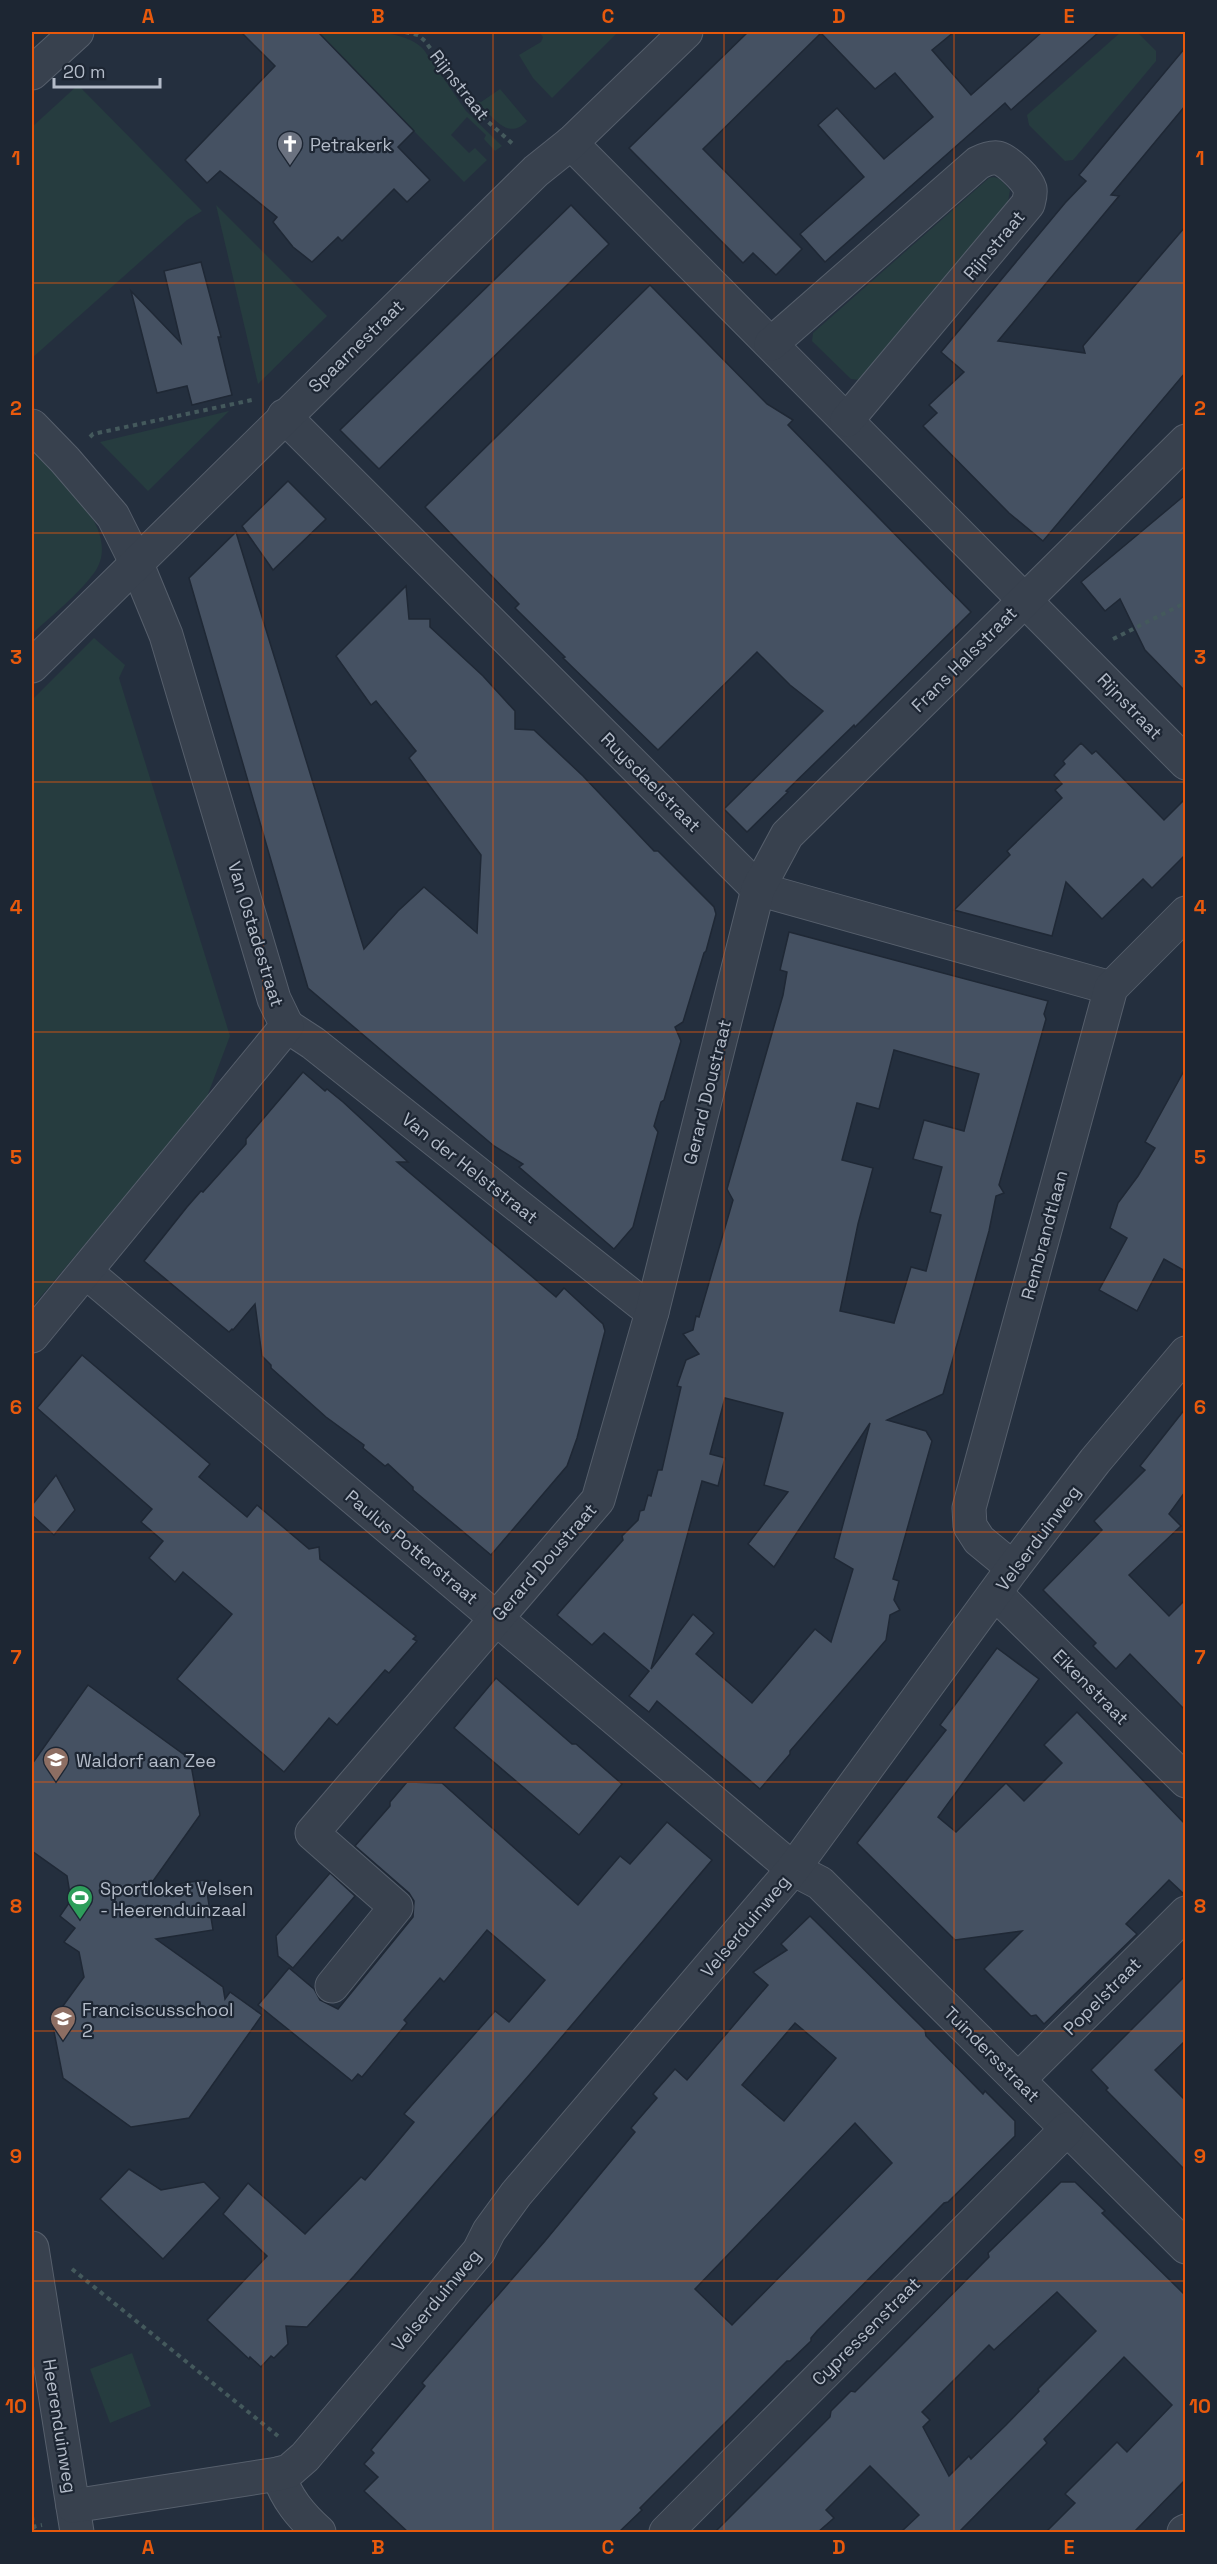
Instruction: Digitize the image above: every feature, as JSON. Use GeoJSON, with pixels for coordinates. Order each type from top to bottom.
{"type":"FeatureCollection","features":[{"type":"Feature","properties":{"kind":"street"},"geometry":{"type":"LineString","coordinates":[[32,73],[77,32]]}},
{"type":"Feature","properties":{"kind":"street","name":"Spaarnestraat"},"geometry":{"type":"LineString","coordinates":[[32,666],[539,168],[571,143],[686,32]]}},
{"type":"Feature","properties":{"kind":"street","name":"Rijnstraat"},"geometry":{"type":"LineString","coordinates":[[571,143],[1185,763]]}},
{"type":"Feature","properties":{"kind":"street","name":"Rijnstraat"},"geometry":{"type":"LineString","coordinates":[[771,344],[978,163],[998,158],[1014,170],[1027,183],[1030,190],[1028,204],[1023,212],[847,420]]}},
{"type":"Feature","properties":{"kind":"street","name":"Ruysdaelstraat"},"geometry":{"type":"LineString","coordinates":[[284,417],[758,889],[1111,988]]}},
{"type":"Feature","properties":{"kind":"street","name":"Van Ostadestraat"},"geometry":{"type":"LineString","coordinates":[[32,426],[113,516],[136,562],[166,635],[274,999],[287,1026],[32,1336]]}},
{"type":"Feature","properties":{"kind":"street","name":"Frans Halsstraat"},"geometry":{"type":"LineString","coordinates":[[758,889],[787,835],[1185,441]]}},
{"type":"Feature","properties":{"kind":"street","name":"Gerard Doustraat"},"geometry":{"type":"LineString","coordinates":[[332,1986],[396,1907],[312,1833],[598,1500],[652,1312],[758,889]]}},
{"type":"Feature","properties":{"kind":"street","name":"Rembrandtlaan"},"geometry":{"type":"LineString","coordinates":[[1005,1581],[970,1526],[969,1508],[1111,988],[1185,913]]}},
{"type":"Feature","properties":{"kind":"street","name":"Van der Helststraat"},"geometry":{"type":"LineString","coordinates":[[287,1026],[313,1043],[652,1312]]}},
{"type":"Feature","properties":{"kind":"street","name":"Paulus Potterstraat"},"geometry":{"type":"LineString","coordinates":[[86,1272],[792,1869]]}},
{"type":"Feature","properties":{"kind":"street","name":"Velserduinweg"},"geometry":{"type":"LineString","coordinates":[[292,2466],[479,2251],[489,2231],[516,2194],[792,1869],[1095,1461],[1185,1353]]}},
{"type":"Feature","properties":{"kind":"street","name":"Eikenstraat"},"geometry":{"type":"LineString","coordinates":[[1005,1581],[1185,1781]]}},
{"type":"Feature","properties":{"kind":"street","name":"Tuindersstraat"},"geometry":{"type":"LineString","coordinates":[[792,1869],[820,1883],[1185,2247]]}},
{"type":"Feature","properties":{"kind":"street","name":"Popelstraat"},"geometry":{"type":"LineString","coordinates":[[1018,2080],[1185,1913]]}},
{"type":"Feature","properties":{"kind":"street","name":"Cypressenstraat"},"geometry":{"type":"LineString","coordinates":[[666,2532],[1067,2129]]}},
{"type":"Feature","properties":{"kind":"street","name":"Heerenduinweg"},"geometry":{"type":"LineString","coordinates":[[32,2248],[75,2519]]}},
{"type":"Feature","properties":{"kind":"street"},"geometry":{"type":"LineString","coordinates":[[75,2519],[292,2466],[286,2495],[299,2514],[319,2532]]}},
{"type":"Feature","properties":{"kind":"path","name":"Rijnstraat"},"geometry":{"type":"LineString","coordinates":[[405,32],[418,35],[425,41],[474,109],[539,168]]}},
{"type":"Feature","properties":{"kind":"path"},"geometry":{"type":"LineString","coordinates":[[65,460],[93,434],[252,399]]}},
{"type":"Feature","properties":{"kind":"path"},"geometry":{"type":"LineString","coordinates":[[1080,656],[1181,605],[1185,606]]}},
{"type":"Feature","properties":{"kind":"path"},"geometry":{"type":"LineString","coordinates":[[68,2265],[292,2466]]}},
{"type":"Feature","properties":{"kind":"path"},"geometry":{"type":"LineString","coordinates":[[32,2516],[34,2532]]}},
{"type":"Feature","properties":{"kind":"green space"},"geometry":{"type":"Polygon","coordinates":[[[317,32],[374,32],[403,37],[415,42],[424,50],[466,111],[502,146],[495,151],[484,139],[486,135],[467,117],[451,135],[469,153],[475,148],[487,160],[464,182],[317,32]]]}},
{"type":"Feature","properties":{"kind":"green space"},"geometry":{"type":"Polygon","coordinates":[[[539,32],[618,32],[552,98],[533,78],[519,55],[541,42],[543,37],[539,32]]]}},
{"type":"Feature","properties":{"kind":"green space"},"geometry":{"type":"Polygon","coordinates":[[[1121,32],[1137,32],[1156,51],[1156,61],[1073,160],[1065,161],[1029,125],[1027,115],[1121,32]]]}},
{"type":"Feature","properties":{"kind":"green space"},"geometry":{"type":"Polygon","coordinates":[[[78,85],[202,211],[187,220],[32,358],[32,127],[78,85]]]}},
{"type":"Feature","properties":{"kind":"green space"},"geometry":{"type":"Polygon","coordinates":[[[500,89],[527,121],[520,127],[513,129],[500,125],[477,101],[481,102],[500,89]]]}},
{"type":"Feature","properties":{"kind":"green space"},"geometry":{"type":"Polygon","coordinates":[[[989,178],[1000,179],[1010,190],[1008,202],[859,380],[851,379],[812,341],[813,333],[989,178]]]}},
{"type":"Feature","properties":{"kind":"green space"},"geometry":{"type":"Polygon","coordinates":[[[216,205],[327,316],[258,384],[216,205]]]}},
{"type":"Feature","properties":{"kind":"green space"},"geometry":{"type":"Polygon","coordinates":[[[229,411],[148,491],[100,442],[229,411]]]}},
{"type":"Feature","properties":{"kind":"green space"},"geometry":{"type":"Polygon","coordinates":[[[32,448],[71,488],[95,522],[101,540],[101,557],[94,573],[87,581],[32,634],[32,448]]]}},
{"type":"Feature","properties":{"kind":"green space"},"geometry":{"type":"Polygon","coordinates":[[[94,638],[125,665],[119,678],[230,1036],[205,1102],[32,1307],[32,700],[94,638]]]}},
{"type":"Feature","properties":{"kind":"green space"},"geometry":{"type":"Polygon","coordinates":[[[132,2353],[151,2406],[110,2423],[90,2369],[132,2353]]]}},
{"type":"Feature","properties":{"kind":"building"},"geometry":{"type":"Polygon","coordinates":[[[241,32],[318,32],[414,131],[398,147],[430,180],[407,202],[394,189],[342,241],[338,237],[312,262],[293,247],[273,222],[277,217],[220,171],[207,183],[185,160],[275,66],[241,32]]]}},
{"type":"Feature","properties":{"kind":"building"},"geometry":{"type":"Polygon","coordinates":[[[748,32],[954,32],[932,50],[971,95],[1042,32],[1099,32],[1011,110],[1005,103],[825,262],[800,234],[864,177],[818,125],[837,108],[884,159],[933,117],[895,73],[875,89],[821,33],[703,149],[802,249],[776,275],[753,253],[743,263],[629,148],[748,32]]]}},
{"type":"Feature","properties":{"kind":"building"},"geometry":{"type":"Polygon","coordinates":[[[1185,48],[1185,106],[1111,195],[1119,196],[998,341],[1085,353],[1083,346],[1185,227],[1185,373],[1043,541],[1009,513],[923,426],[937,413],[929,405],[964,372],[941,352],[1086,181],[1079,175],[1185,48]]]}},
{"type":"Feature","properties":{"kind":"building"},"geometry":{"type":"Polygon","coordinates":[[[571,205],[609,244],[379,469],[340,430],[571,205]]]}},
{"type":"Feature","properties":{"kind":"building"},"geometry":{"type":"Polygon","coordinates":[[[201,262],[221,337],[218,337],[232,395],[192,405],[187,386],[157,393],[131,291],[181,343],[164,271],[201,262]]]}},
{"type":"Feature","properties":{"kind":"building"},"geometry":{"type":"Polygon","coordinates":[[[650,285],[767,404],[793,420],[788,425],[971,612],[855,727],[854,725],[786,791],[788,792],[747,832],[724,809],[823,711],[790,685],[757,652],[658,750],[515,608],[519,604],[425,507],[650,285]]]}},
{"type":"Feature","properties":{"kind":"building"},"geometry":{"type":"Polygon","coordinates":[[[288,481],[326,519],[273,570],[242,526],[288,481]]]}},
{"type":"Feature","properties":{"kind":"building"},"geometry":{"type":"Polygon","coordinates":[[[1185,495],[1185,691],[1145,650],[1120,599],[1105,611],[1081,582],[1185,495]]]}},
{"type":"Feature","properties":{"kind":"building"},"geometry":{"type":"Polygon","coordinates":[[[236,532],[364,949],[398,911],[424,887],[477,933],[481,855],[409,758],[416,751],[376,701],[371,705],[336,656],[406,586],[409,619],[430,619],[430,627],[483,676],[515,711],[515,729],[534,730],[583,776],[654,851],[658,851],[714,907],[716,914],[683,1022],[675,1027],[681,1041],[654,1126],[658,1132],[633,1227],[614,1249],[519,1167],[523,1164],[494,1146],[308,988],[189,578],[236,532]]]}},
{"type":"Feature","properties":{"kind":"building"},"geometry":{"type":"Polygon","coordinates":[[[1081,743],[1092,754],[1096,751],[1164,820],[1185,799],[1185,855],[1152,888],[1143,879],[1102,919],[1066,882],[1052,936],[954,910],[1010,855],[1007,851],[1062,798],[1055,790],[1062,784],[1054,775],[1065,764],[1063,761],[1081,743]]]}},
{"type":"Feature","properties":{"kind":"building"},"geometry":{"type":"Polygon","coordinates":[[[789,932],[1048,1001],[1044,1014],[1046,1019],[999,1185],[1004,1193],[996,1196],[989,1231],[943,1394],[887,1420],[926,1431],[932,1441],[893,1579],[899,1581],[894,1600],[900,1610],[890,1615],[886,1640],[760,1789],[657,1701],[649,1712],[629,1696],[649,1671],[604,1633],[592,1645],[557,1615],[638,1520],[640,1511],[644,1510],[648,1495],[651,1496],[658,1470],[662,1470],[681,1387],[677,1386],[686,1360],[699,1354],[683,1334],[693,1330],[696,1316],[699,1317],[733,1200],[727,1189],[783,995],[787,972],[780,970],[789,932]],[[894,1050],[879,1109],[857,1103],[842,1160],[873,1168],[858,1224],[840,1311],[894,1323],[911,1267],[926,1271],[941,1215],[930,1212],[942,1167],[913,1159],[924,1120],[964,1131],[979,1074],[894,1050]],[[725,1398],[710,1454],[725,1458],[718,1486],[702,1481],[651,1669],[693,1614],[714,1633],[696,1654],[752,1703],[815,1629],[831,1642],[853,1569],[834,1558],[870,1423],[774,1567],[748,1544],[788,1492],[764,1485],[783,1413],[725,1398]]]}},
{"type":"Feature","properties":{"kind":"building"},"geometry":{"type":"Polygon","coordinates":[[[1185,1069],[1185,1271],[1164,1259],[1137,1311],[1099,1290],[1127,1238],[1110,1228],[1118,1203],[1155,1148],[1145,1142],[1185,1069]]]}},
{"type":"Feature","properties":{"kind":"building"},"geometry":{"type":"Polygon","coordinates":[[[303,1072],[325,1091],[327,1089],[343,1102],[408,1162],[397,1162],[556,1297],[564,1288],[603,1324],[605,1331],[577,1438],[567,1466],[491,1555],[413,1490],[413,1487],[388,1464],[385,1466],[363,1448],[364,1445],[326,1417],[271,1368],[262,1356],[255,1304],[229,1332],[144,1261],[187,1207],[246,1144],[246,1139],[303,1072]]]}},
{"type":"Feature","properties":{"kind":"building"},"geometry":{"type":"Polygon","coordinates":[[[82,1355],[210,1464],[199,1477],[247,1517],[257,1505],[309,1549],[319,1547],[320,1559],[416,1636],[413,1639],[417,1641],[389,1673],[385,1670],[337,1725],[329,1718],[284,1772],[177,1679],[232,1614],[183,1572],[175,1582],[149,1558],[163,1541],[141,1522],[152,1509],[37,1408],[82,1355]]]}},
{"type":"Feature","properties":{"kind":"building"},"geometry":{"type":"Polygon","coordinates":[[[1185,1409],[1185,1492],[1169,1514],[1181,1526],[1129,1575],[1169,1616],[1185,1600],[1185,1710],[1130,1654],[1116,1669],[1093,1646],[1096,1643],[1043,1590],[1102,1530],[1094,1521],[1145,1470],[1140,1466],[1185,1409]]]}},
{"type":"Feature","properties":{"kind":"building"},"geometry":{"type":"Polygon","coordinates":[[[56,1475],[75,1510],[54,1535],[32,1515],[32,1505],[56,1475]]]}},
{"type":"Feature","properties":{"kind":"building"},"geometry":{"type":"Polygon","coordinates":[[[997,1648],[1039,1679],[938,1817],[956,1832],[1006,1783],[1024,1801],[1062,1763],[1044,1745],[1077,1712],[1185,1824],[1185,1895],[1169,1880],[1126,1924],[1137,1934],[1044,2024],[1036,2015],[1031,2016],[984,1969],[1022,1931],[955,1940],[857,1843],[946,1730],[940,1725],[997,1648]]]}},
{"type":"Feature","properties":{"kind":"building"},"geometry":{"type":"Polygon","coordinates":[[[496,1678],[622,1784],[579,1835],[454,1728],[496,1678]]]}},
{"type":"Feature","properties":{"kind":"building"},"geometry":{"type":"Polygon","coordinates":[[[88,1685],[190,1759],[200,1815],[148,1888],[205,1880],[213,1930],[156,1939],[223,1987],[225,1999],[230,1992],[262,2015],[189,2118],[131,2127],[63,2078],[52,2021],[84,1977],[79,1952],[64,1942],[75,1928],[60,1916],[71,1900],[67,1876],[32,1851],[32,1764],[88,1685]]]}},
{"type":"Feature","properties":{"kind":"building"},"geometry":{"type":"Polygon","coordinates":[[[407,1782],[442,1783],[578,1905],[620,1856],[630,1864],[667,1822],[712,1860],[354,2276],[307,2327],[286,2326],[288,2344],[274,2358],[271,2356],[261,2367],[250,2357],[249,2359],[207,2320],[267,2256],[223,2214],[248,2183],[305,2234],[361,2177],[365,2180],[384,2158],[414,2122],[404,2114],[495,2011],[509,2022],[545,1980],[487,1930],[444,1982],[440,1978],[404,2020],[407,2023],[362,2077],[358,2074],[352,2081],[258,2005],[289,1968],[314,1989],[320,2000],[338,2009],[413,1917],[414,1901],[409,1893],[355,1846],[390,1806],[390,1802],[407,1782]]]}},
{"type":"Feature","properties":{"kind":"building"},"geometry":{"type":"Polygon","coordinates":[[[330,1873],[355,1896],[293,1968],[278,1956],[276,1936],[330,1873]]]}},
{"type":"Feature","properties":{"kind":"building"},"geometry":{"type":"Polygon","coordinates":[[[810,1916],[925,2030],[926,2036],[983,2094],[985,2091],[1015,2121],[1015,2136],[948,2202],[944,2203],[817,2331],[811,2341],[790,2361],[787,2361],[640,2508],[642,2510],[619,2532],[408,2532],[364,2491],[378,2477],[364,2464],[374,2453],[371,2450],[425,2386],[422,2383],[545,2241],[635,2132],[631,2128],[657,2098],[653,2094],[675,2069],[687,2080],[768,1985],[753,1972],[787,1950],[781,1944],[810,1916]],[[795,2023],[742,2085],[784,2121],[836,2058],[795,2023]],[[855,2123],[695,2289],[732,2325],[892,2163],[855,2123]]]}},
{"type":"Feature","properties":{"kind":"building"},"geometry":{"type":"Polygon","coordinates":[[[1185,1976],[1185,2041],[1155,2070],[1185,2100],[1185,2170],[1106,2090],[1108,2088],[1091,2070],[1185,1976]]]}},
{"type":"Feature","properties":{"kind":"building"},"geometry":{"type":"Polygon","coordinates":[[[129,2169],[161,2190],[204,2182],[220,2198],[163,2259],[100,2199],[129,2169]]]}},
{"type":"Feature","properties":{"kind":"building"},"geometry":{"type":"Polygon","coordinates":[[[1061,2182],[1075,2182],[1105,2211],[1102,2213],[1185,2295],[1185,2480],[1134,2532],[1046,2532],[1075,2503],[1065,2494],[1117,2442],[1127,2452],[1172,2405],[1124,2357],[1044,2439],[1047,2443],[959,2532],[901,2532],[919,2515],[870,2466],[826,2510],[834,2518],[818,2532],[715,2532],[830,2417],[831,2411],[851,2391],[855,2392],[989,2257],[988,2253],[1061,2182]],[[1057,2292],[994,2350],[989,2345],[922,2412],[930,2420],[923,2427],[949,2476],[969,2456],[971,2459],[1006,2425],[1096,2331],[1057,2292]]]}},
{"type":"Feature","properties":{"kind":"place","name":"Petrakerk"},"geometry":{"type":"Point","coordinates":[290,167]}},
{"type":"Feature","properties":{"kind":"place","name":"Waldorf aan Zee"},"geometry":{"type":"Point","coordinates":[56,1783]}},
{"type":"Feature","properties":{"kind":"place","name":"Sportloket Velsen - Heerenduinzaal"},"geometry":{"type":"Point","coordinates":[80,1921]}},
{"type":"Feature","properties":{"kind":"place","name":"Franciscusschool 2"},"geometry":{"type":"Point","coordinates":[63,2042]}}]}
